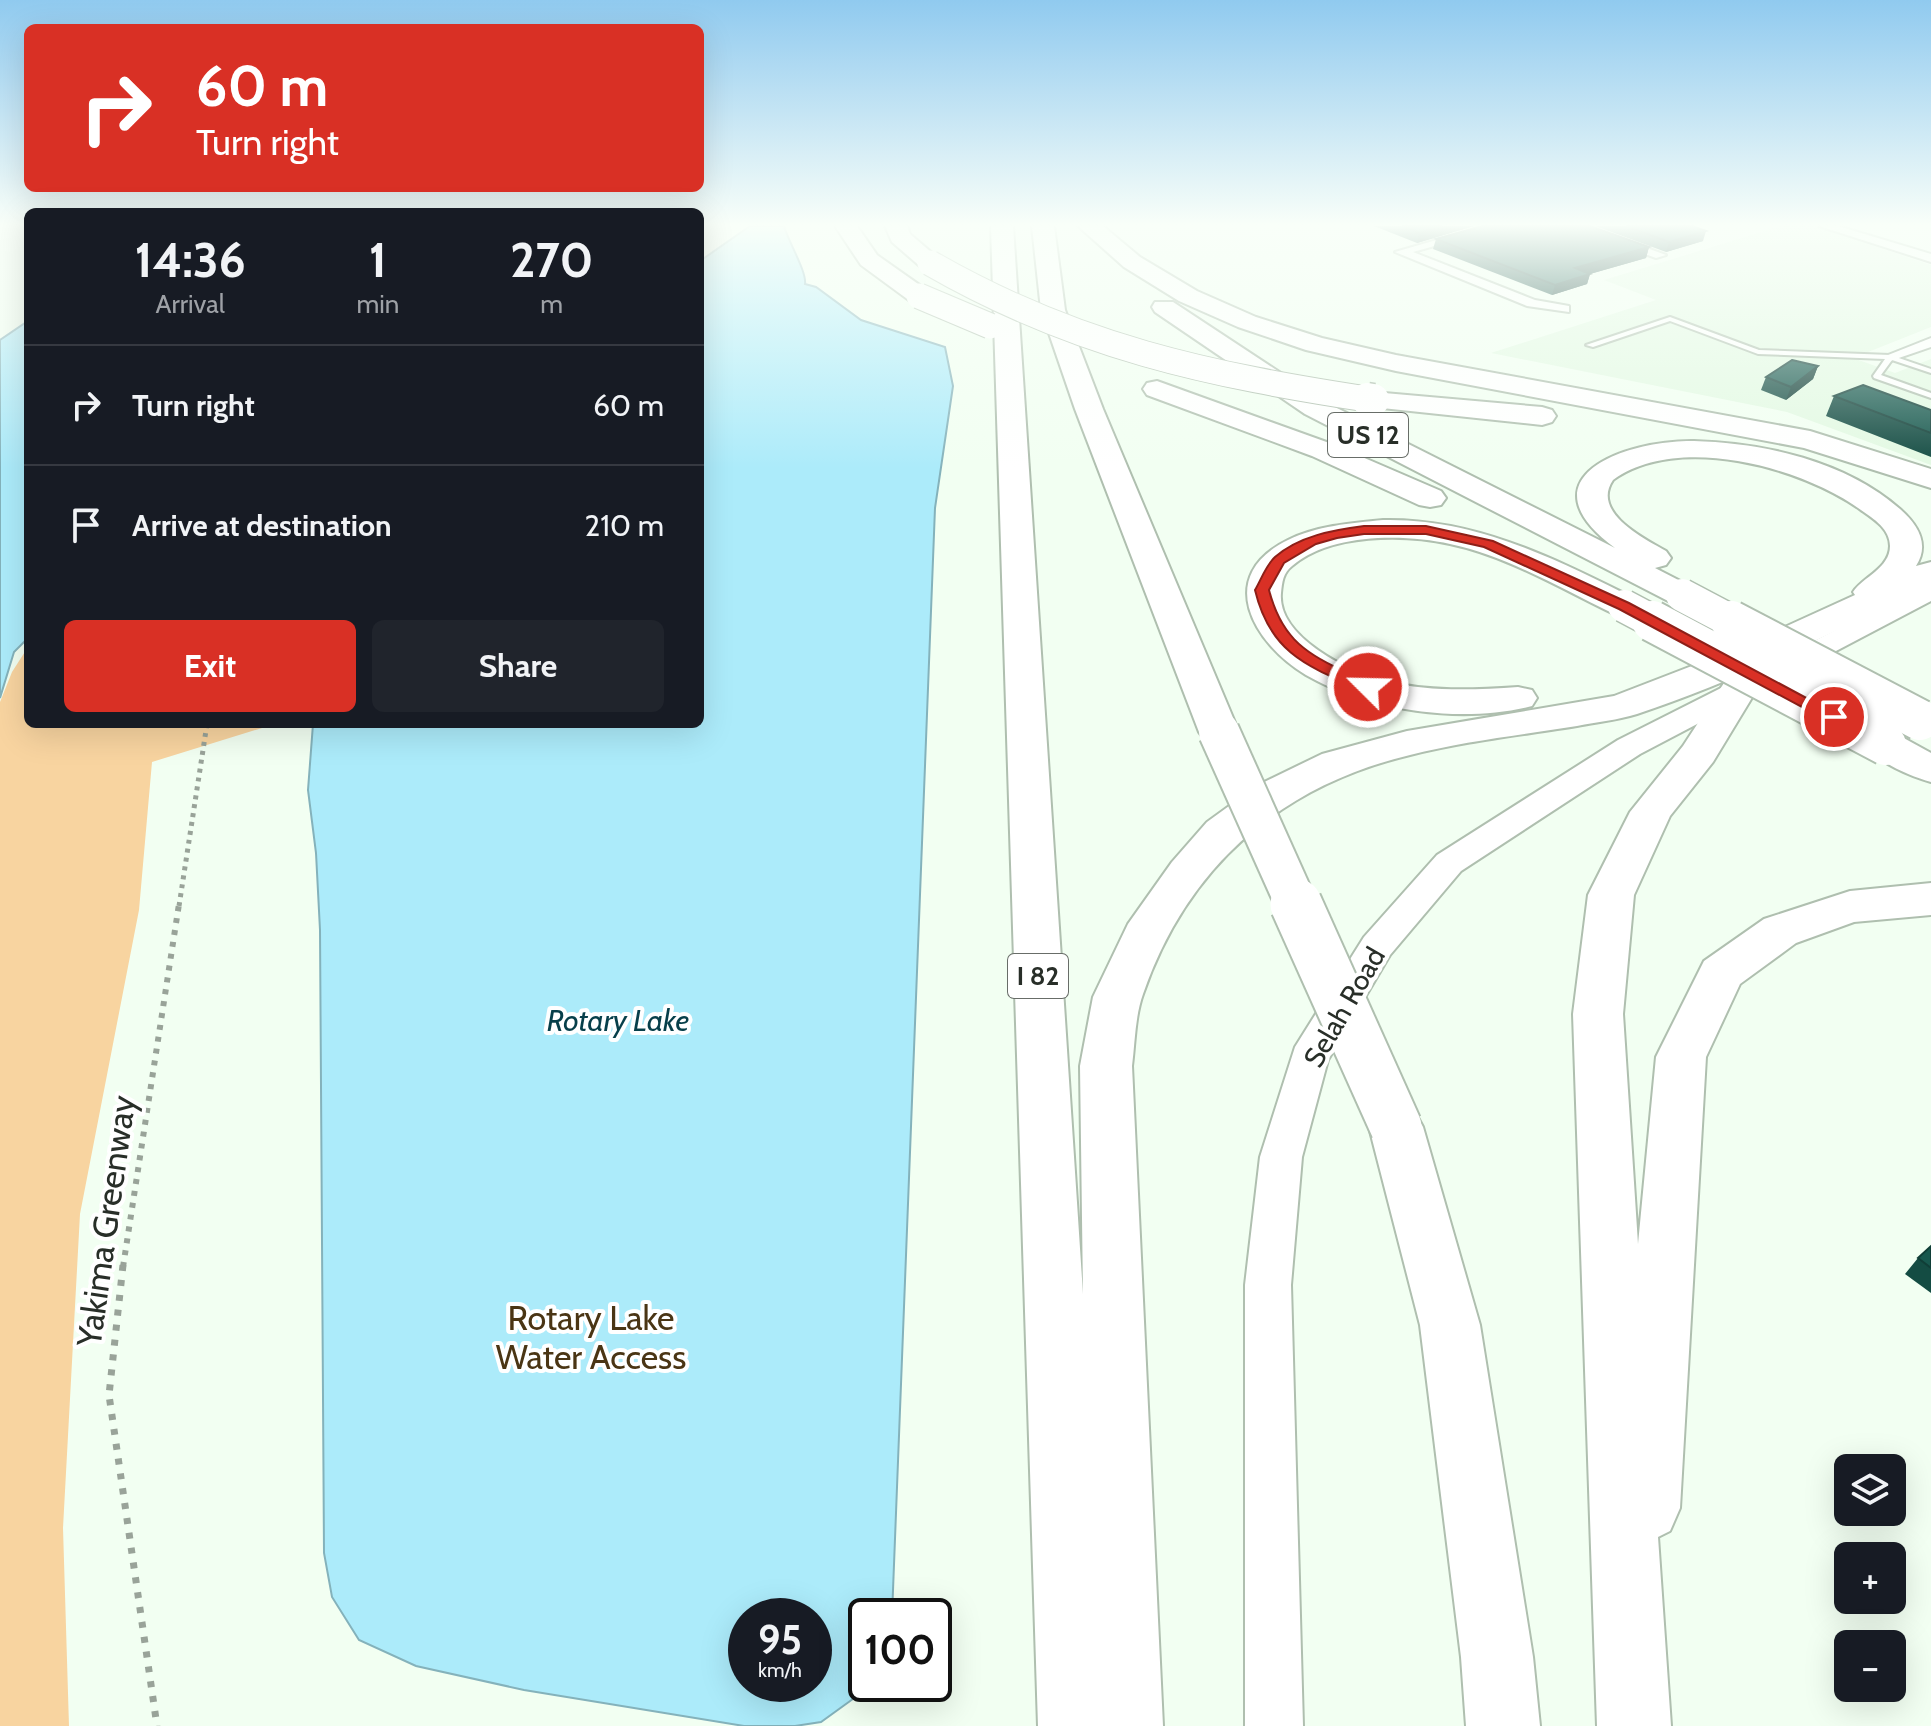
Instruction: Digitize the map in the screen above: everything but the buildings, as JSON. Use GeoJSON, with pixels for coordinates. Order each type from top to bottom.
{"type":"FeatureCollection","features":[{"type":"Feature","properties":{"kind":"highway"},"geometry":{"type":"LineString","coordinates":[[945,307],[1099,367]]}},
{"type":"Feature","properties":{"kind":"highway","name":"I 82"},"geometry":{"type":"LineString","coordinates":[[1006,307],[1075,1726]]}},
{"type":"Feature","properties":{"kind":"highway"},"geometry":{"type":"LineString","coordinates":[[1010,307],[1037,321],[1120,349],[1258,383],[1373,400],[1751,436],[1819,452],[1931,493]]}},
{"type":"Feature","properties":{"kind":"highway"},"geometry":{"type":"LineString","coordinates":[[1053,307],[1089,409],[1219,732],[1396,1127],[1450,1325],[1497,1657],[1503,1726]]}},
{"type":"Feature","properties":{"kind":"highway","name":"US 12"},"geometry":{"type":"LineString","coordinates":[[1164,307],[1315,408],[1689,590],[1927,720]]}},
{"type":"Feature","properties":{"kind":"highway"},"geometry":{"type":"LineString","coordinates":[[1212,307],[1247,322],[1315,344],[1396,363],[1810,440],[1931,479]]}},
{"type":"Feature","properties":{"kind":"highway","name":"US 12"},"geometry":{"type":"LineString","coordinates":[[1128,378],[1249,421],[1411,489],[1509,538],[1624,606],[1931,769]]}},
{"type":"Feature","properties":{"kind":"highway"},"geometry":{"type":"LineString","coordinates":[[1689,590],[1623,537],[1594,508],[1592,493],[1596,481],[1607,469],[1639,455],[1662,451],[1721,452],[1807,470],[1840,483],[1871,501],[1899,523],[1907,534],[1909,549],[1895,574],[1842,626]]}},
{"type":"Feature","properties":{"kind":"highway"},"geometry":{"type":"LineString","coordinates":[[1624,606],[1488,544],[1426,530],[1364,530],[1335,534],[1311,542],[1278,561],[1262,590],[1269,618],[1292,647],[1317,665],[1384,693],[1463,703],[1672,685],[1704,677],[1842,626],[1931,572]]}},
{"type":"Feature","properties":{"kind":"highway"},"geometry":{"type":"LineString","coordinates":[[1126,1726],[1106,1066],[1117,997],[1144,936],[1188,873],[1222,832],[1273,794],[1336,763],[1407,743],[1623,706],[1672,685]]}},
{"type":"Feature","properties":{"kind":"highway"},"geometry":{"type":"LineString","coordinates":[[1634,1726],[1598,1014],[1611,895],[1651,812],[1699,753],[1737,691]]}},
{"type":"Feature","properties":{"kind":"highway"},"geometry":{"type":"LineString","coordinates":[[1648,1726],[1644,1545],[1681,1057],[1721,973],[1780,931],[1850,907],[1931,899]]}},
{"type":"Feature","properties":{"kind":"main road","name":"Selah Road"},"geometry":{"type":"LineString","coordinates":[[1274,1726],[1268,1285],[1281,1157],[1309,1058],[1377,946],[1449,863],[1629,747],[1737,691],[1842,626],[1931,590]]}},
{"type":"Feature","properties":{"kind":"street"},"geometry":{"type":"LineString","coordinates":[[1551,307],[1564,309]]}},
{"type":"Feature","properties":{"kind":"street"},"geometry":{"type":"LineString","coordinates":[[1890,357],[1931,342]]}},
{"type":"Feature","properties":{"kind":"lane"},"geometry":{"type":"LineString","coordinates":[[1590,345],[1670,319],[1758,352],[1890,357],[1931,371]]}},
{"type":"Feature","properties":{"kind":"lane"},"geometry":{"type":"LineString","coordinates":[[1890,357],[1877,376],[1931,396]]}},
{"type":"Feature","properties":{"kind":"path","name":"Yakima Greenway"},"geometry":{"type":"LineString","coordinates":[[157,1726],[109,1395],[123,1266],[206,728]]}},
{"type":"Feature","properties":{"kind":"shaded area"},"geometry":{"type":"Polygon","coordinates":[[[1636,307],[1931,307],[1931,327],[1853,358],[1895,373],[1931,359],[1931,465],[1787,412],[1491,353],[1636,307]]]}},
{"type":"Feature","properties":{"kind":"shaded area"},"geometry":{"type":"Polygon","coordinates":[[[24,653],[24,728],[262,728],[152,762],[139,910],[80,1214],[63,1528],[69,1726],[0,1726],[0,702],[12,672],[24,653]]]}},
{"type":"Feature","properties":{"kind":"water","name":"Rotary Lake"},"geometry":{"type":"Polygon","coordinates":[[[704,307],[843,307],[861,320],[945,347],[953,386],[935,508],[893,1598],[848,1598],[849,1702],[821,1722],[795,1726],[744,1726],[524,1690],[416,1666],[359,1640],[332,1597],[324,1553],[320,930],[316,853],[308,790],[313,728],[704,728],[704,307]]]}},
{"type":"Feature","properties":{"kind":"water"},"geometry":{"type":"Polygon","coordinates":[[[24,324],[24,642],[14,652],[0,698],[0,340],[24,324]]]}},
{"type":"Feature","properties":{"kind":"route"},"geometry":{"type":"LineString","coordinates":[[1368,687],[1317,665],[1292,647],[1269,618],[1262,590],[1278,561],[1311,542],[1335,534],[1364,530],[1426,530],[1488,544],[1514,554],[1624,606],[1834,717]]}},
{"type":"Feature","properties":{"kind":"park label","name":"Rotary Lake Water Access"},"geometry":{"type":"Point","coordinates":[591,1338]}}]}
